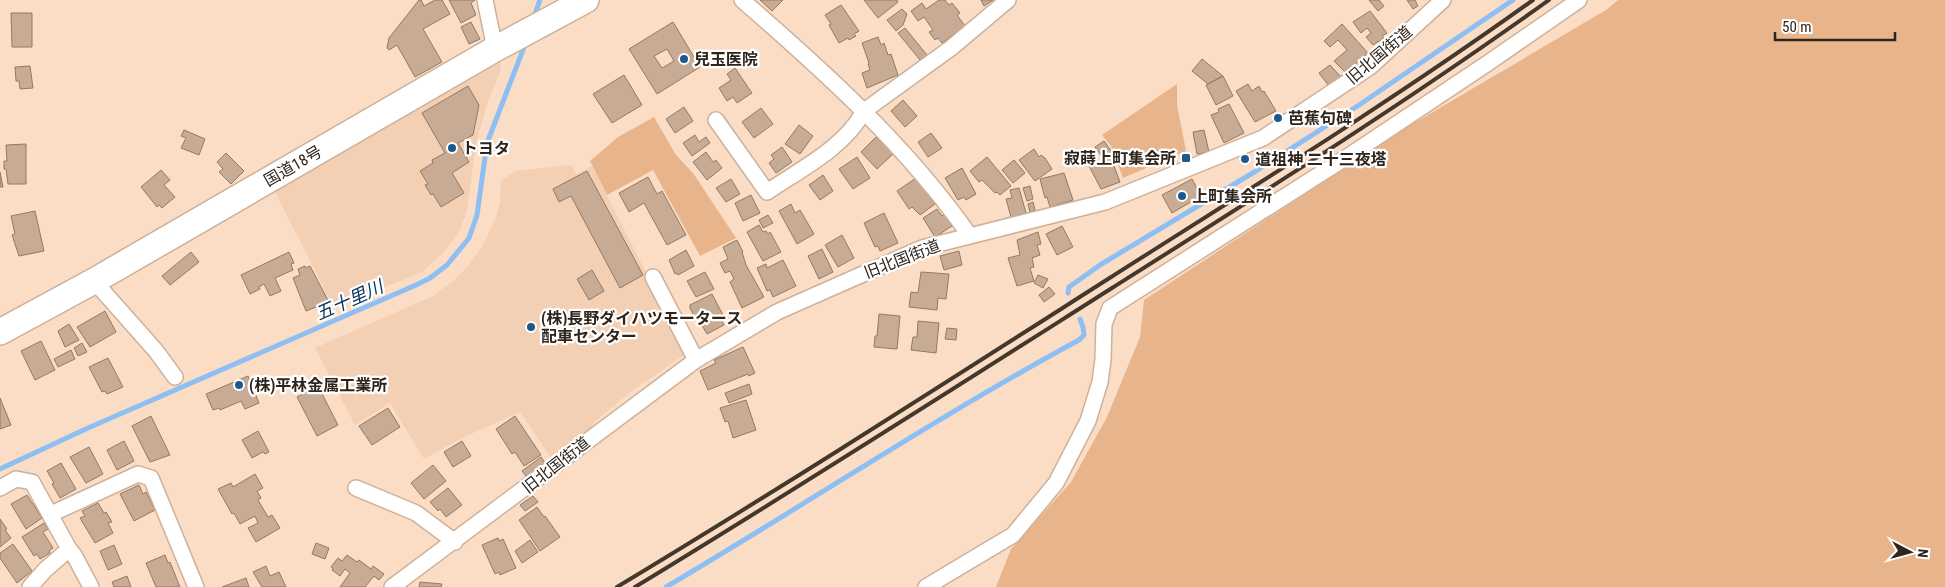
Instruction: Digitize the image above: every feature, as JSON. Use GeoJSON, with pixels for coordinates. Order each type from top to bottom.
{"type":"FeatureCollection","features":[{"type":"Feature","properties":{"kind":"highway","name":"国道18号"},"geometry":{"type":"LineString","coordinates":[[0,332],[94,281],[504,45],[586,0]]}},
{"type":"Feature","properties":{"kind":"street"},"geometry":{"type":"LineString","coordinates":[[485,0],[504,45]]}},
{"type":"Feature","properties":{"kind":"street"},"geometry":{"type":"LineString","coordinates":[[742,0],[864,111],[948,205],[970,236]]}},
{"type":"Feature","properties":{"kind":"street"},"geometry":{"type":"LineString","coordinates":[[716,120],[767,192],[831,149],[856,125],[864,111],[951,48],[1008,0]]}},
{"type":"Feature","properties":{"kind":"street","name":"旧北国街道"},"geometry":{"type":"LineString","coordinates":[[392,587],[455,542],[696,360],[777,312],[922,248],[1105,202],[1263,138],[1370,67],[1443,0]]}},
{"type":"Feature","properties":{"kind":"street"},"geometry":{"type":"LineString","coordinates":[[926,587],[1013,535],[1056,483],[1088,421],[1100,382],[1104,360],[1104,324],[1110,308],[1350,155],[1579,0]]}},
{"type":"Feature","properties":{"kind":"street"},"geometry":{"type":"LineString","coordinates":[[654,277],[696,360]]}},
{"type":"Feature","properties":{"kind":"street"},"geometry":{"type":"LineString","coordinates":[[94,281],[156,351],[175,377]]}},
{"type":"Feature","properties":{"kind":"street"},"geometry":{"type":"LineString","coordinates":[[51,514],[138,474],[150,478],[196,587]]}},
{"type":"Feature","properties":{"kind":"street"},"geometry":{"type":"LineString","coordinates":[[0,488],[16,478],[32,482],[91,587]]}},
{"type":"Feature","properties":{"kind":"street"},"geometry":{"type":"LineString","coordinates":[[356,488],[416,513],[455,542]]}},
{"type":"Feature","properties":{"kind":"street"},"geometry":{"type":"LineString","coordinates":[[30,587],[69,548]]}},
{"type":"Feature","properties":{"kind":"shaded area"},"geometry":{"type":"Polygon","coordinates":[[[1618,0],[1945,0],[1945,587],[996,587],[1011,549],[1071,482],[1107,417],[1140,337],[1144,300],[1404,129],[1606,10],[1618,0]]]}},
{"type":"Feature","properties":{"kind":"shaded area"},"geometry":{"type":"Polygon","coordinates":[[[500,62],[501,70],[488,101],[476,143],[467,210],[460,231],[445,251],[422,272],[334,308],[275,192],[500,62]]]}},
{"type":"Feature","properties":{"kind":"shaded area"},"geometry":{"type":"Polygon","coordinates":[[[1177,84],[1177,105],[1186,151],[1123,178],[1111,146],[1102,135],[1177,84]]]}},
{"type":"Feature","properties":{"kind":"shaded area"},"geometry":{"type":"Polygon","coordinates":[[[654,117],[676,155],[693,173],[736,238],[700,256],[653,170],[607,195],[590,161],[618,137],[654,117]]]}},
{"type":"Feature","properties":{"kind":"shaded area"},"geometry":{"type":"Polygon","coordinates":[[[571,165],[576,174],[592,166],[687,353],[632,391],[595,421],[589,431],[552,459],[520,412],[462,438],[424,459],[390,403],[355,425],[315,348],[433,296],[455,279],[469,265],[482,247],[495,220],[500,202],[501,181],[515,171],[571,165]]]}},
{"type":"Feature","properties":{"kind":"building"},"geometry":{"type":"Polygon","coordinates":[[[419,0],[421,0],[424,6],[435,0],[442,0],[450,14],[423,29],[442,62],[415,77],[397,45],[389,50],[387,48],[389,38],[419,0]]]}},
{"type":"Feature","properties":{"kind":"building"},"geometry":{"type":"Polygon","coordinates":[[[449,0],[475,0],[471,3],[476,15],[461,23],[449,0]]]}},
{"type":"Feature","properties":{"kind":"building"},"geometry":{"type":"Polygon","coordinates":[[[760,0],[783,0],[772,11],[760,0]]]}},
{"type":"Feature","properties":{"kind":"building"},"geometry":{"type":"Polygon","coordinates":[[[864,0],[897,0],[898,2],[878,18],[864,0]]]}},
{"type":"Feature","properties":{"kind":"building"},"geometry":{"type":"Polygon","coordinates":[[[939,0],[945,0],[949,5],[952,3],[960,13],[957,15],[965,26],[942,43],[938,38],[935,40],[929,32],[933,30],[924,17],[918,21],[911,11],[922,3],[926,9],[939,0]]]}},
{"type":"Feature","properties":{"kind":"building"},"geometry":{"type":"Polygon","coordinates":[[[981,0],[993,0],[984,6],[981,0]]]}},
{"type":"Feature","properties":{"kind":"building"},"geometry":{"type":"Polygon","coordinates":[[[1369,0],[1379,0],[1384,6],[1378,11],[1369,0]]]}},
{"type":"Feature","properties":{"kind":"building"},"geometry":{"type":"Polygon","coordinates":[[[1407,0],[1415,0],[1418,6],[1413,9],[1407,0]]]}},
{"type":"Feature","properties":{"kind":"building"},"geometry":{"type":"Polygon","coordinates":[[[841,5],[859,31],[854,34],[856,36],[839,43],[825,15],[841,5]]]}},
{"type":"Feature","properties":{"kind":"building"},"geometry":{"type":"Polygon","coordinates":[[[902,9],[907,14],[903,25],[896,31],[887,20],[902,9]]]}},
{"type":"Feature","properties":{"kind":"building"},"geometry":{"type":"Polygon","coordinates":[[[1370,11],[1387,33],[1382,36],[1384,38],[1373,45],[1366,37],[1371,33],[1367,28],[1361,33],[1353,22],[1370,11]]]}},
{"type":"Feature","properties":{"kind":"building"},"geometry":{"type":"Polygon","coordinates":[[[11,13],[32,13],[32,47],[12,47],[11,13]]]}},
{"type":"Feature","properties":{"kind":"building"},"geometry":{"type":"Polygon","coordinates":[[[471,22],[480,39],[469,44],[461,27],[471,22]]]}},
{"type":"Feature","properties":{"kind":"building","name":"兒玉医院"},"geometry":{"type":"Polygon","coordinates":[[[673,22],[700,67],[657,94],[629,49],[673,22]],[[667,49],[654,56],[662,68],[674,61],[667,49]]]}},
{"type":"Feature","properties":{"kind":"building"},"geometry":{"type":"Polygon","coordinates":[[[1342,24],[1368,53],[1346,73],[1334,61],[1347,50],[1338,40],[1330,47],[1324,41],[1342,24]]]}},
{"type":"Feature","properties":{"kind":"building"},"geometry":{"type":"Polygon","coordinates":[[[905,28],[927,55],[920,60],[898,33],[905,28]]]}},
{"type":"Feature","properties":{"kind":"building"},"geometry":{"type":"Polygon","coordinates":[[[878,37],[881,45],[884,43],[888,55],[891,54],[898,75],[867,88],[862,73],[870,70],[862,43],[878,37]]]}},
{"type":"Feature","properties":{"kind":"building"},"geometry":{"type":"Polygon","coordinates":[[[1202,59],[1223,76],[1208,84],[1192,71],[1202,59]]]}},
{"type":"Feature","properties":{"kind":"building"},"geometry":{"type":"Polygon","coordinates":[[[1330,65],[1341,77],[1329,86],[1319,73],[1330,65]]]}},
{"type":"Feature","properties":{"kind":"building"},"geometry":{"type":"Polygon","coordinates":[[[30,66],[33,88],[20,89],[19,81],[16,81],[15,67],[30,66]]]}},
{"type":"Feature","properties":{"kind":"building"},"geometry":{"type":"Polygon","coordinates":[[[735,68],[752,93],[737,103],[733,97],[727,101],[719,88],[731,80],[727,74],[735,68]]]}},
{"type":"Feature","properties":{"kind":"building"},"geometry":{"type":"Polygon","coordinates":[[[624,75],[642,105],[612,123],[593,94],[624,75]]]}},
{"type":"Feature","properties":{"kind":"building"},"geometry":{"type":"Polygon","coordinates":[[[1223,76],[1233,96],[1216,105],[1206,85],[1223,76]]]}},
{"type":"Feature","properties":{"kind":"building"},"geometry":{"type":"Polygon","coordinates":[[[1248,84],[1252,91],[1259,86],[1276,111],[1255,122],[1236,91],[1248,84]]]}},
{"type":"Feature","properties":{"kind":"building","name":"トヨタ"},"geometry":{"type":"Polygon","coordinates":[[[468,86],[479,105],[473,135],[458,143],[469,162],[452,173],[464,193],[441,207],[425,185],[428,184],[420,171],[433,163],[432,160],[445,153],[422,113],[468,86]]]}},
{"type":"Feature","properties":{"kind":"building"},"geometry":{"type":"Polygon","coordinates":[[[903,100],[917,116],[905,127],[891,111],[903,100]]]}},
{"type":"Feature","properties":{"kind":"building"},"geometry":{"type":"Polygon","coordinates":[[[1229,104],[1244,133],[1224,143],[1211,115],[1219,112],[1218,109],[1229,104]]]}},
{"type":"Feature","properties":{"kind":"building"},"geometry":{"type":"Polygon","coordinates":[[[684,107],[693,121],[675,133],[666,119],[684,107]]]}},
{"type":"Feature","properties":{"kind":"building"},"geometry":{"type":"Polygon","coordinates":[[[761,108],[773,124],[754,138],[742,122],[761,108]]]}},
{"type":"Feature","properties":{"kind":"building"},"geometry":{"type":"Polygon","coordinates":[[[799,125],[813,136],[800,154],[785,144],[799,125]]]}},
{"type":"Feature","properties":{"kind":"building"},"geometry":{"type":"Polygon","coordinates":[[[184,130],[205,139],[199,155],[181,148],[186,138],[181,136],[184,130]]]}},
{"type":"Feature","properties":{"kind":"building"},"geometry":{"type":"Polygon","coordinates":[[[1204,130],[1209,152],[1197,154],[1193,132],[1204,130]]]}},
{"type":"Feature","properties":{"kind":"building"},"geometry":{"type":"Polygon","coordinates":[[[931,133],[942,148],[928,157],[918,142],[931,133]]]}},
{"type":"Feature","properties":{"kind":"building"},"geometry":{"type":"Polygon","coordinates":[[[695,135],[699,142],[706,137],[710,143],[692,156],[683,143],[695,135]]]}},
{"type":"Feature","properties":{"kind":"building"},"geometry":{"type":"Polygon","coordinates":[[[876,137],[893,154],[877,169],[861,152],[876,137]]]}},
{"type":"Feature","properties":{"kind":"building"},"geometry":{"type":"Polygon","coordinates":[[[1104,141],[1112,152],[1103,158],[1095,147],[1104,141]]]}},
{"type":"Feature","properties":{"kind":"building"},"geometry":{"type":"Polygon","coordinates":[[[26,144],[26,184],[8,184],[6,169],[4,169],[4,161],[7,161],[6,145],[26,144]]]}},
{"type":"Feature","properties":{"kind":"building"},"geometry":{"type":"Polygon","coordinates":[[[782,147],[792,162],[776,173],[769,163],[774,159],[771,155],[782,147]]]}},
{"type":"Feature","properties":{"kind":"building"},"geometry":{"type":"Polygon","coordinates":[[[1034,149],[1039,157],[1041,155],[1045,158],[1052,169],[1035,181],[1019,160],[1034,149]]]}},
{"type":"Feature","properties":{"kind":"building"},"geometry":{"type":"Polygon","coordinates":[[[706,152],[713,162],[716,160],[722,168],[707,180],[693,162],[706,152]]]}},
{"type":"Feature","properties":{"kind":"building"},"geometry":{"type":"Polygon","coordinates":[[[226,153],[244,171],[231,184],[219,172],[223,169],[217,162],[226,153]]]}},
{"type":"Feature","properties":{"kind":"building"},"geometry":{"type":"Polygon","coordinates":[[[857,157],[870,178],[853,189],[839,169],[857,157]]]}},
{"type":"Feature","properties":{"kind":"building"},"geometry":{"type":"Polygon","coordinates":[[[987,157],[1011,186],[1000,195],[997,192],[995,193],[982,180],[979,182],[970,171],[987,157]]]}},
{"type":"Feature","properties":{"kind":"building"},"geometry":{"type":"Polygon","coordinates":[[[1111,158],[1120,182],[1101,189],[1089,166],[1111,158]]]}},
{"type":"Feature","properties":{"kind":"building"},"geometry":{"type":"Polygon","coordinates":[[[1014,160],[1025,173],[1013,183],[1002,170],[1014,160]]]}},
{"type":"Feature","properties":{"kind":"building"},"geometry":{"type":"Polygon","coordinates":[[[962,168],[976,194],[966,200],[964,197],[958,200],[945,178],[962,168]]]}},
{"type":"Feature","properties":{"kind":"building"},"geometry":{"type":"Polygon","coordinates":[[[161,170],[170,180],[164,185],[175,197],[162,208],[159,205],[157,207],[141,187],[161,170]]]}},
{"type":"Feature","properties":{"kind":"building"},"geometry":{"type":"Polygon","coordinates":[[[587,171],[643,275],[620,288],[571,196],[559,202],[553,189],[587,171]]]}},
{"type":"Feature","properties":{"kind":"building"},"geometry":{"type":"Polygon","coordinates":[[[0,172],[3,187],[0,187],[0,172]]]}},
{"type":"Feature","properties":{"kind":"building"},"geometry":{"type":"Polygon","coordinates":[[[1064,173],[1073,200],[1050,207],[1047,197],[1045,198],[1040,179],[1064,173]]]}},
{"type":"Feature","properties":{"kind":"building"},"geometry":{"type":"Polygon","coordinates":[[[823,175],[833,191],[820,200],[809,185],[823,175]]]}},
{"type":"Feature","properties":{"kind":"building"},"geometry":{"type":"Polygon","coordinates":[[[648,177],[657,194],[662,191],[686,235],[667,245],[644,203],[629,212],[619,193],[648,177]]]}},
{"type":"Feature","properties":{"kind":"building"},"geometry":{"type":"Polygon","coordinates":[[[916,178],[935,204],[920,215],[912,207],[909,209],[897,191],[916,178]]]}},
{"type":"Feature","properties":{"kind":"building"},"geometry":{"type":"Polygon","coordinates":[[[731,179],[740,194],[726,202],[716,188],[731,179]]]}},
{"type":"Feature","properties":{"kind":"building","name":"上町集会所"},"geometry":{"type":"Polygon","coordinates":[[[1192,179],[1201,196],[1172,213],[1162,195],[1192,179]]]}},
{"type":"Feature","properties":{"kind":"building"},"geometry":{"type":"Polygon","coordinates":[[[1030,186],[1033,199],[1027,201],[1023,188],[1030,186]]]}},
{"type":"Feature","properties":{"kind":"building"},"geometry":{"type":"Polygon","coordinates":[[[1019,188],[1026,213],[1011,217],[1006,199],[1012,198],[1010,190],[1019,188]]]}},
{"type":"Feature","properties":{"kind":"building"},"geometry":{"type":"Polygon","coordinates":[[[751,195],[760,213],[743,221],[735,203],[751,195]]]}},
{"type":"Feature","properties":{"kind":"building"},"geometry":{"type":"Polygon","coordinates":[[[1033,202],[1035,210],[1030,212],[1028,204],[1033,202]]]}},
{"type":"Feature","properties":{"kind":"building"},"geometry":{"type":"Polygon","coordinates":[[[791,204],[795,213],[800,210],[814,234],[797,244],[779,211],[791,204]]]}},
{"type":"Feature","properties":{"kind":"building"},"geometry":{"type":"Polygon","coordinates":[[[937,209],[942,216],[944,214],[952,226],[935,237],[923,218],[937,209]]]}},
{"type":"Feature","properties":{"kind":"building"},"geometry":{"type":"Polygon","coordinates":[[[35,211],[44,251],[19,256],[12,235],[15,234],[11,216],[35,211]]]}},
{"type":"Feature","properties":{"kind":"building"},"geometry":{"type":"Polygon","coordinates":[[[884,213],[898,243],[880,251],[878,246],[875,247],[864,223],[884,213]]]}},
{"type":"Feature","properties":{"kind":"building"},"geometry":{"type":"Polygon","coordinates":[[[768,215],[773,223],[763,228],[759,220],[768,215]]]}},
{"type":"Feature","properties":{"kind":"building"},"geometry":{"type":"Polygon","coordinates":[[[759,225],[763,232],[766,231],[768,234],[770,232],[781,252],[763,261],[747,232],[759,225]]]}},
{"type":"Feature","properties":{"kind":"building"},"geometry":{"type":"Polygon","coordinates":[[[1062,226],[1073,247],[1057,255],[1046,234],[1062,226]]]}},
{"type":"Feature","properties":{"kind":"building"},"geometry":{"type":"Polygon","coordinates":[[[1038,232],[1041,244],[1037,245],[1040,255],[1032,258],[1034,267],[1030,268],[1034,281],[1017,286],[1008,258],[1020,255],[1017,240],[1038,232]]]}},
{"type":"Feature","properties":{"kind":"building"},"geometry":{"type":"Polygon","coordinates":[[[842,235],[854,258],[838,267],[825,245],[842,235]]]}},
{"type":"Feature","properties":{"kind":"building"},"geometry":{"type":"Polygon","coordinates":[[[737,240],[743,252],[746,265],[764,297],[742,308],[730,282],[734,279],[730,271],[725,273],[720,263],[728,259],[723,247],[737,240]]]}},
{"type":"Feature","properties":{"kind":"building"},"geometry":{"type":"Polygon","coordinates":[[[822,249],[833,272],[819,279],[808,256],[822,249]]]}},
{"type":"Feature","properties":{"kind":"building"},"geometry":{"type":"Polygon","coordinates":[[[686,250],[694,266],[678,275],[677,273],[675,274],[669,260],[686,250]]]}},
{"type":"Feature","properties":{"kind":"building"},"geometry":{"type":"Polygon","coordinates":[[[959,251],[962,265],[944,270],[940,256],[959,251]]]}},
{"type":"Feature","properties":{"kind":"building"},"geometry":{"type":"Polygon","coordinates":[[[191,252],[199,262],[170,285],[162,276],[191,252]]]}},
{"type":"Feature","properties":{"kind":"building"},"geometry":{"type":"Polygon","coordinates":[[[289,252],[294,263],[291,264],[293,270],[275,278],[281,291],[270,296],[264,284],[259,287],[260,289],[250,294],[241,275],[289,252]]]}},
{"type":"Feature","properties":{"kind":"building"},"geometry":{"type":"Polygon","coordinates":[[[783,260],[796,286],[773,297],[770,290],[767,291],[757,268],[766,264],[767,268],[783,260]]]}},
{"type":"Feature","properties":{"kind":"building"},"geometry":{"type":"Polygon","coordinates":[[[305,266],[306,268],[310,266],[329,302],[306,311],[293,278],[300,275],[298,269],[305,266]]]}},
{"type":"Feature","properties":{"kind":"building"},"geometry":{"type":"Polygon","coordinates":[[[592,270],[604,291],[589,300],[577,279],[592,270]]]}},
{"type":"Feature","properties":{"kind":"building"},"geometry":{"type":"Polygon","coordinates":[[[705,272],[714,289],[696,297],[687,281],[705,272]]]}},
{"type":"Feature","properties":{"kind":"building"},"geometry":{"type":"Polygon","coordinates":[[[921,272],[949,274],[946,299],[938,298],[937,310],[909,307],[911,292],[918,293],[921,272]]]}},
{"type":"Feature","properties":{"kind":"building"},"geometry":{"type":"Polygon","coordinates":[[[1038,275],[1048,279],[1043,288],[1034,283],[1038,275]]]}},
{"type":"Feature","properties":{"kind":"building"},"geometry":{"type":"Polygon","coordinates":[[[1049,287],[1055,294],[1044,302],[1039,295],[1049,287]]]}},
{"type":"Feature","properties":{"kind":"building"},"geometry":{"type":"Polygon","coordinates":[[[712,294],[723,315],[720,317],[724,325],[707,334],[697,317],[695,318],[690,305],[712,294]]]}},
{"type":"Feature","properties":{"kind":"building"},"geometry":{"type":"Polygon","coordinates":[[[105,311],[116,332],[90,347],[77,327],[105,311]]]}},
{"type":"Feature","properties":{"kind":"building"},"geometry":{"type":"Polygon","coordinates":[[[879,314],[900,316],[897,349],[874,347],[879,314]]]}},
{"type":"Feature","properties":{"kind":"building"},"geometry":{"type":"Polygon","coordinates":[[[918,321],[939,323],[936,353],[911,350],[913,337],[917,337],[918,321]]]}},
{"type":"Feature","properties":{"kind":"building"},"geometry":{"type":"Polygon","coordinates":[[[69,324],[79,340],[65,347],[58,331],[69,324]]]}},
{"type":"Feature","properties":{"kind":"building"},"geometry":{"type":"Polygon","coordinates":[[[947,328],[957,329],[956,340],[945,339],[947,328]]]}},
{"type":"Feature","properties":{"kind":"building"},"geometry":{"type":"Polygon","coordinates":[[[41,341],[55,370],[35,380],[21,351],[41,341]]]}},
{"type":"Feature","properties":{"kind":"building"},"geometry":{"type":"Polygon","coordinates":[[[82,343],[87,352],[78,356],[74,348],[82,343]]]}},
{"type":"Feature","properties":{"kind":"building"},"geometry":{"type":"Polygon","coordinates":[[[743,347],[755,373],[708,390],[700,371],[716,363],[714,360],[743,347]]]}},
{"type":"Feature","properties":{"kind":"building"},"geometry":{"type":"Polygon","coordinates":[[[71,350],[75,359],[58,367],[54,359],[71,350]]]}},
{"type":"Feature","properties":{"kind":"building"},"geometry":{"type":"Polygon","coordinates":[[[108,358],[123,387],[107,394],[105,391],[102,392],[89,367],[108,358]]]}},
{"type":"Feature","properties":{"kind":"building","name":"(株)平林金属工業所"},"geometry":{"type":"Polygon","coordinates":[[[248,376],[259,403],[245,409],[241,401],[220,410],[219,408],[213,410],[206,394],[248,376]]]}},
{"type":"Feature","properties":{"kind":"building"},"geometry":{"type":"Polygon","coordinates":[[[749,384],[752,394],[729,403],[725,393],[749,384]]]}},
{"type":"Feature","properties":{"kind":"building","name":"(株)平林金属工業所"},"geometry":{"type":"Polygon","coordinates":[[[318,386],[338,425],[317,436],[297,397],[318,386]]]}},
{"type":"Feature","properties":{"kind":"building"},"geometry":{"type":"Polygon","coordinates":[[[0,398],[11,425],[0,429],[0,398]]]}},
{"type":"Feature","properties":{"kind":"building"},"geometry":{"type":"Polygon","coordinates":[[[746,400],[756,430],[733,438],[728,421],[725,422],[720,408],[746,400]]]}},
{"type":"Feature","properties":{"kind":"building","name":"(株)平林金属工業所"},"geometry":{"type":"Polygon","coordinates":[[[388,408],[400,427],[372,445],[359,426],[388,408]]]}},
{"type":"Feature","properties":{"kind":"building"},"geometry":{"type":"Polygon","coordinates":[[[151,416],[170,455],[150,462],[132,426],[151,416]]]}},
{"type":"Feature","properties":{"kind":"building"},"geometry":{"type":"Polygon","coordinates":[[[515,416],[541,455],[524,466],[515,452],[512,454],[496,429],[515,416]]]}},
{"type":"Feature","properties":{"kind":"building","name":"(株)平林金属工業所"},"geometry":{"type":"Polygon","coordinates":[[[258,431],[269,452],[265,454],[263,452],[252,458],[242,440],[258,431]]]}},
{"type":"Feature","properties":{"kind":"building"},"geometry":{"type":"Polygon","coordinates":[[[124,441],[134,461],[117,470],[107,450],[124,441]]]}},
{"type":"Feature","properties":{"kind":"building"},"geometry":{"type":"Polygon","coordinates":[[[462,441],[471,456],[453,467],[444,452],[462,441]]]}},
{"type":"Feature","properties":{"kind":"building"},"geometry":{"type":"Polygon","coordinates":[[[89,447],[103,474],[86,483],[70,457],[89,447]]]}},
{"type":"Feature","properties":{"kind":"building"},"geometry":{"type":"Polygon","coordinates":[[[541,457],[545,463],[526,476],[522,471],[541,457]]]}},
{"type":"Feature","properties":{"kind":"building"},"geometry":{"type":"Polygon","coordinates":[[[61,463],[76,489],[60,498],[47,471],[61,463]]]}},
{"type":"Feature","properties":{"kind":"building"},"geometry":{"type":"Polygon","coordinates":[[[433,465],[446,481],[424,499],[411,483],[433,465]]]}},
{"type":"Feature","properties":{"kind":"building"},"geometry":{"type":"Polygon","coordinates":[[[255,474],[263,488],[257,491],[261,498],[258,500],[268,517],[272,515],[280,528],[256,542],[248,528],[258,523],[255,516],[240,524],[218,489],[231,483],[233,487],[255,474]]]}},
{"type":"Feature","properties":{"kind":"building"},"geometry":{"type":"Polygon","coordinates":[[[139,485],[143,494],[146,492],[155,510],[134,521],[120,494],[139,485]]]}},
{"type":"Feature","properties":{"kind":"building"},"geometry":{"type":"Polygon","coordinates":[[[448,488],[462,505],[446,517],[440,509],[438,511],[430,502],[448,488]]]}},
{"type":"Feature","properties":{"kind":"building"},"geometry":{"type":"Polygon","coordinates":[[[27,495],[42,518],[26,529],[11,504],[27,495]]]}},
{"type":"Feature","properties":{"kind":"building"},"geometry":{"type":"Polygon","coordinates":[[[533,496],[538,502],[525,511],[520,505],[533,496]]]}},
{"type":"Feature","properties":{"kind":"building"},"geometry":{"type":"Polygon","coordinates":[[[98,503],[112,522],[108,523],[113,533],[95,543],[80,518],[85,516],[82,511],[98,503]]]}},
{"type":"Feature","properties":{"kind":"building"},"geometry":{"type":"Polygon","coordinates":[[[537,507],[560,537],[540,551],[519,520],[537,507]]]}},
{"type":"Feature","properties":{"kind":"building"},"geometry":{"type":"Polygon","coordinates":[[[0,519],[11,538],[0,547],[0,519]]]}},
{"type":"Feature","properties":{"kind":"building"},"geometry":{"type":"Polygon","coordinates":[[[44,523],[48,529],[43,532],[53,548],[49,551],[50,553],[40,559],[37,554],[34,556],[22,537],[44,523]]]}},
{"type":"Feature","properties":{"kind":"building"},"geometry":{"type":"Polygon","coordinates":[[[498,538],[499,541],[503,539],[516,568],[500,575],[499,572],[495,574],[482,545],[498,538]]]}},
{"type":"Feature","properties":{"kind":"building"},"geometry":{"type":"Polygon","coordinates":[[[530,540],[538,552],[522,563],[515,551],[530,540]]]}},
{"type":"Feature","properties":{"kind":"building"},"geometry":{"type":"Polygon","coordinates":[[[316,543],[329,548],[325,559],[312,554],[316,543]]]}},
{"type":"Feature","properties":{"kind":"building"},"geometry":{"type":"Polygon","coordinates":[[[13,544],[32,571],[17,583],[0,558],[0,553],[13,544]]]}},
{"type":"Feature","properties":{"kind":"building"},"geometry":{"type":"Polygon","coordinates":[[[114,545],[122,564],[108,570],[100,551],[114,545]]]}},
{"type":"Feature","properties":{"kind":"building"},"geometry":{"type":"Polygon","coordinates":[[[165,555],[168,563],[170,562],[180,587],[156,587],[146,563],[165,555]]]}},
{"type":"Feature","properties":{"kind":"building"},"geometry":{"type":"Polygon","coordinates":[[[347,555],[357,562],[359,560],[371,569],[373,566],[384,574],[379,580],[374,576],[365,587],[340,587],[350,573],[345,569],[340,576],[331,567],[338,558],[342,561],[347,555]]]}},
{"type":"Feature","properties":{"kind":"building"},"geometry":{"type":"Polygon","coordinates":[[[266,566],[270,576],[279,572],[286,587],[262,587],[253,572],[266,566]]]}},
{"type":"Feature","properties":{"kind":"building"},"geometry":{"type":"Polygon","coordinates":[[[127,576],[131,587],[114,587],[112,582],[127,576]]]}},
{"type":"Feature","properties":{"kind":"building"},"geometry":{"type":"Polygon","coordinates":[[[246,578],[249,587],[222,587],[246,578]]]}},
{"type":"Feature","properties":{"kind":"building"},"geometry":{"type":"Polygon","coordinates":[[[420,582],[442,584],[441,587],[419,587],[420,582]]]}},
{"type":"Feature","properties":{"kind":"waterway","name":"五十里川"},"geometry":{"type":"LineString","coordinates":[[533,20],[540,0]]}},
{"type":"Feature","properties":{"kind":"waterway"},"geometry":{"type":"LineString","coordinates":[[1068,293],[1069,287],[1100,265],[1256,171],[1359,105],[1513,0]]}},
{"type":"Feature","properties":{"kind":"waterway","name":"五十里川"},"geometry":{"type":"LineString","coordinates":[[0,469],[88,428],[416,285],[430,278],[447,265],[469,238],[477,215],[487,143],[526,42]]}},
{"type":"Feature","properties":{"kind":"waterway"},"geometry":{"type":"LineString","coordinates":[[666,587],[923,430],[1079,340],[1084,335],[1080,319]]}},
{"type":"Feature","properties":{"kind":"railway"},"geometry":{"type":"LineString","coordinates":[[617,587],[864,434],[1269,177],[1376,108],[1533,0]]}},
{"type":"Feature","properties":{"kind":"railway"},"geometry":{"type":"LineString","coordinates":[[635,587],[755,514],[1277,183],[1441,75],[1549,0]]}},
{"type":"Feature","properties":{"kind":"place","name":"兒玉医院"},"geometry":{"type":"Point","coordinates":[684,59]}},
{"type":"Feature","properties":{"kind":"place","name":"芭蕉句碑"},"geometry":{"type":"Point","coordinates":[1278,118]}},
{"type":"Feature","properties":{"kind":"place","name":"トヨタ"},"geometry":{"type":"Point","coordinates":[452,148]}},
{"type":"Feature","properties":{"kind":"place","name":"寂蒔上町集会所"},"geometry":{"type":"Point","coordinates":[1186,158]}},
{"type":"Feature","properties":{"kind":"place","name":"道祖神 二十三夜塔"},"geometry":{"type":"Point","coordinates":[1245,159]}},
{"type":"Feature","properties":{"kind":"place","name":"上町集会所"},"geometry":{"type":"Point","coordinates":[1182,196]}},
{"type":"Feature","properties":{"kind":"place","name":"(株)長野ダイハツモータース 配車センター"},"geometry":{"type":"Point","coordinates":[531,327]}},
{"type":"Feature","properties":{"kind":"place","name":"(株)平林金属工業所"},"geometry":{"type":"Point","coordinates":[239,385]}}]}
